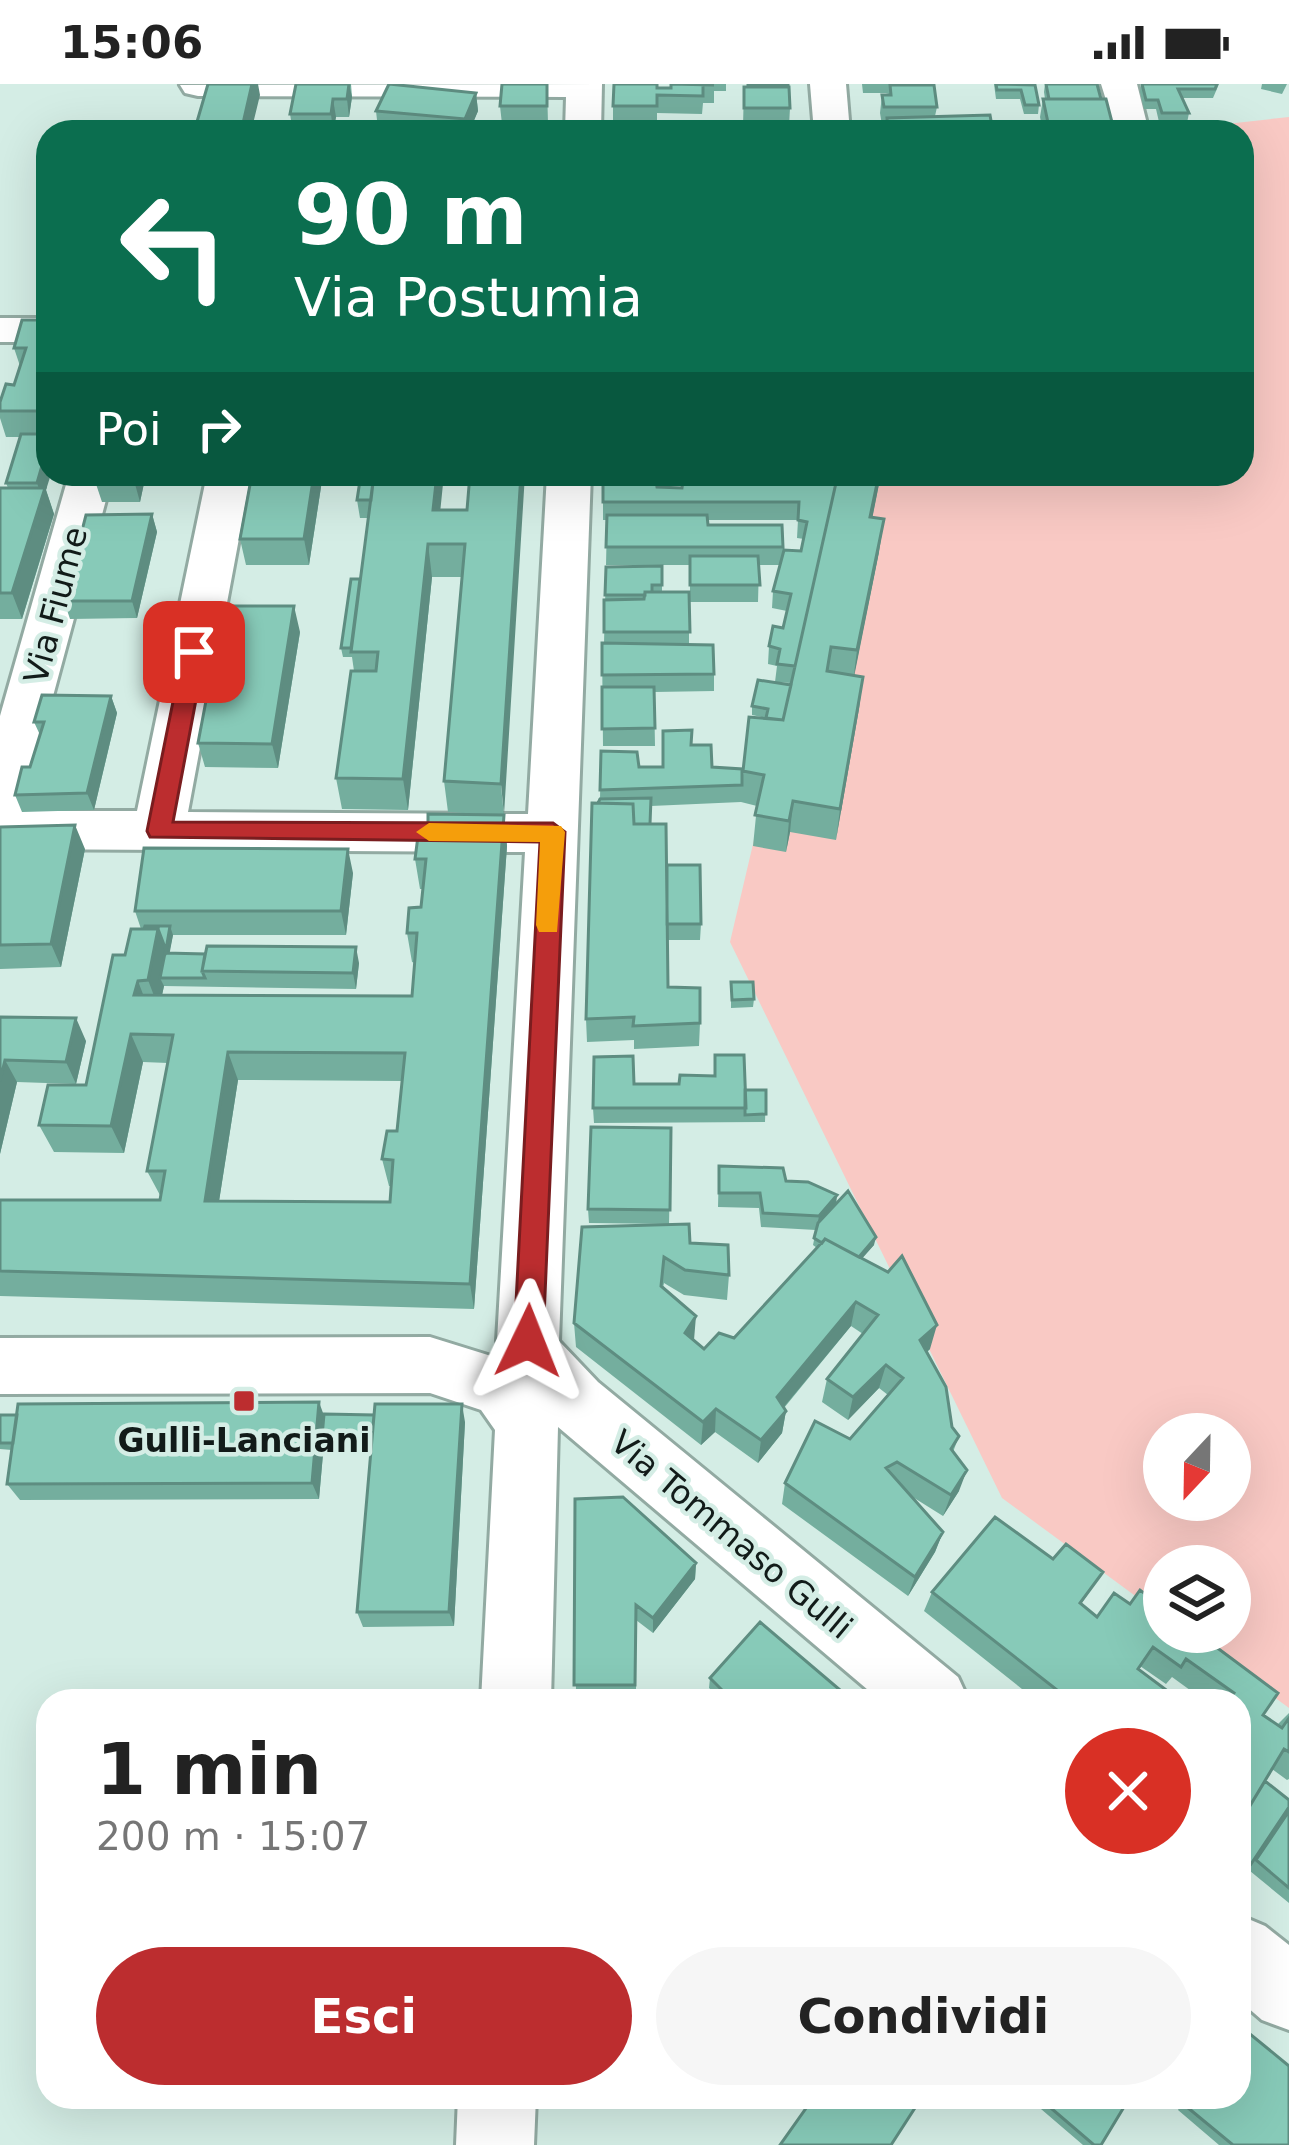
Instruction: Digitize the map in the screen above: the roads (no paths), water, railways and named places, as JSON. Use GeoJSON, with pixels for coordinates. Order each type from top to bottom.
{"type":"FeatureCollection","features":[{"type":"Feature","properties":{"kind":"street"},"geometry":{"type":"LineString","coordinates":[[828,84],[831,120]]}},
{"type":"Feature","properties":{"kind":"street"},"geometry":{"type":"LineString","coordinates":[[1120,84],[1128,120]]}},
{"type":"Feature","properties":{"kind":"street"},"geometry":{"type":"LineString","coordinates":[[195,95],[584,85],[583,120]]}},
{"type":"Feature","properties":{"kind":"street"},"geometry":{"type":"LineString","coordinates":[[0,330],[36,330]]}},
{"type":"Feature","properties":{"kind":"street","name":"Via Fiume"},"geometry":{"type":"LineString","coordinates":[[0,805],[88,486]]}},
{"type":"Feature","properties":{"kind":"street"},"geometry":{"type":"LineString","coordinates":[[159,831],[227,486]]}},
{"type":"Feature","properties":{"kind":"street"},"geometry":{"type":"LineString","coordinates":[[0,1366],[430,1365],[532,1350],[567,486]]}},
{"type":"Feature","properties":{"kind":"street"},"geometry":{"type":"LineString","coordinates":[[0,830],[553,832]]}},
{"type":"Feature","properties":{"kind":"street","name":"Via Tommaso Gulli"},"geometry":{"type":"LineString","coordinates":[[532,1350],[630,1450],[919,1689]]}},
{"type":"Feature","properties":{"kind":"street"},"geometry":{"type":"LineString","coordinates":[[430,1365],[502,1388],[523,1412],[527,1430],[525,1522],[517,1689]]}},
{"type":"Feature","properties":{"kind":"street"},"geometry":{"type":"LineString","coordinates":[[525,1522],[553,1468],[573,1452],[602,1446],[630,1450]]}},
{"type":"Feature","properties":{"kind":"street"},"geometry":{"type":"LineString","coordinates":[[1251,1962],[1289,1994]]}},
{"type":"Feature","properties":{"kind":"street"},"geometry":{"type":"LineString","coordinates":[[495,2145],[496,2109]]}},
{"type":"Feature","properties":{"kind":"place","name":"Gulli-Lanciani"},"geometry":{"type":"Point","coordinates":[244,1401]}}]}
